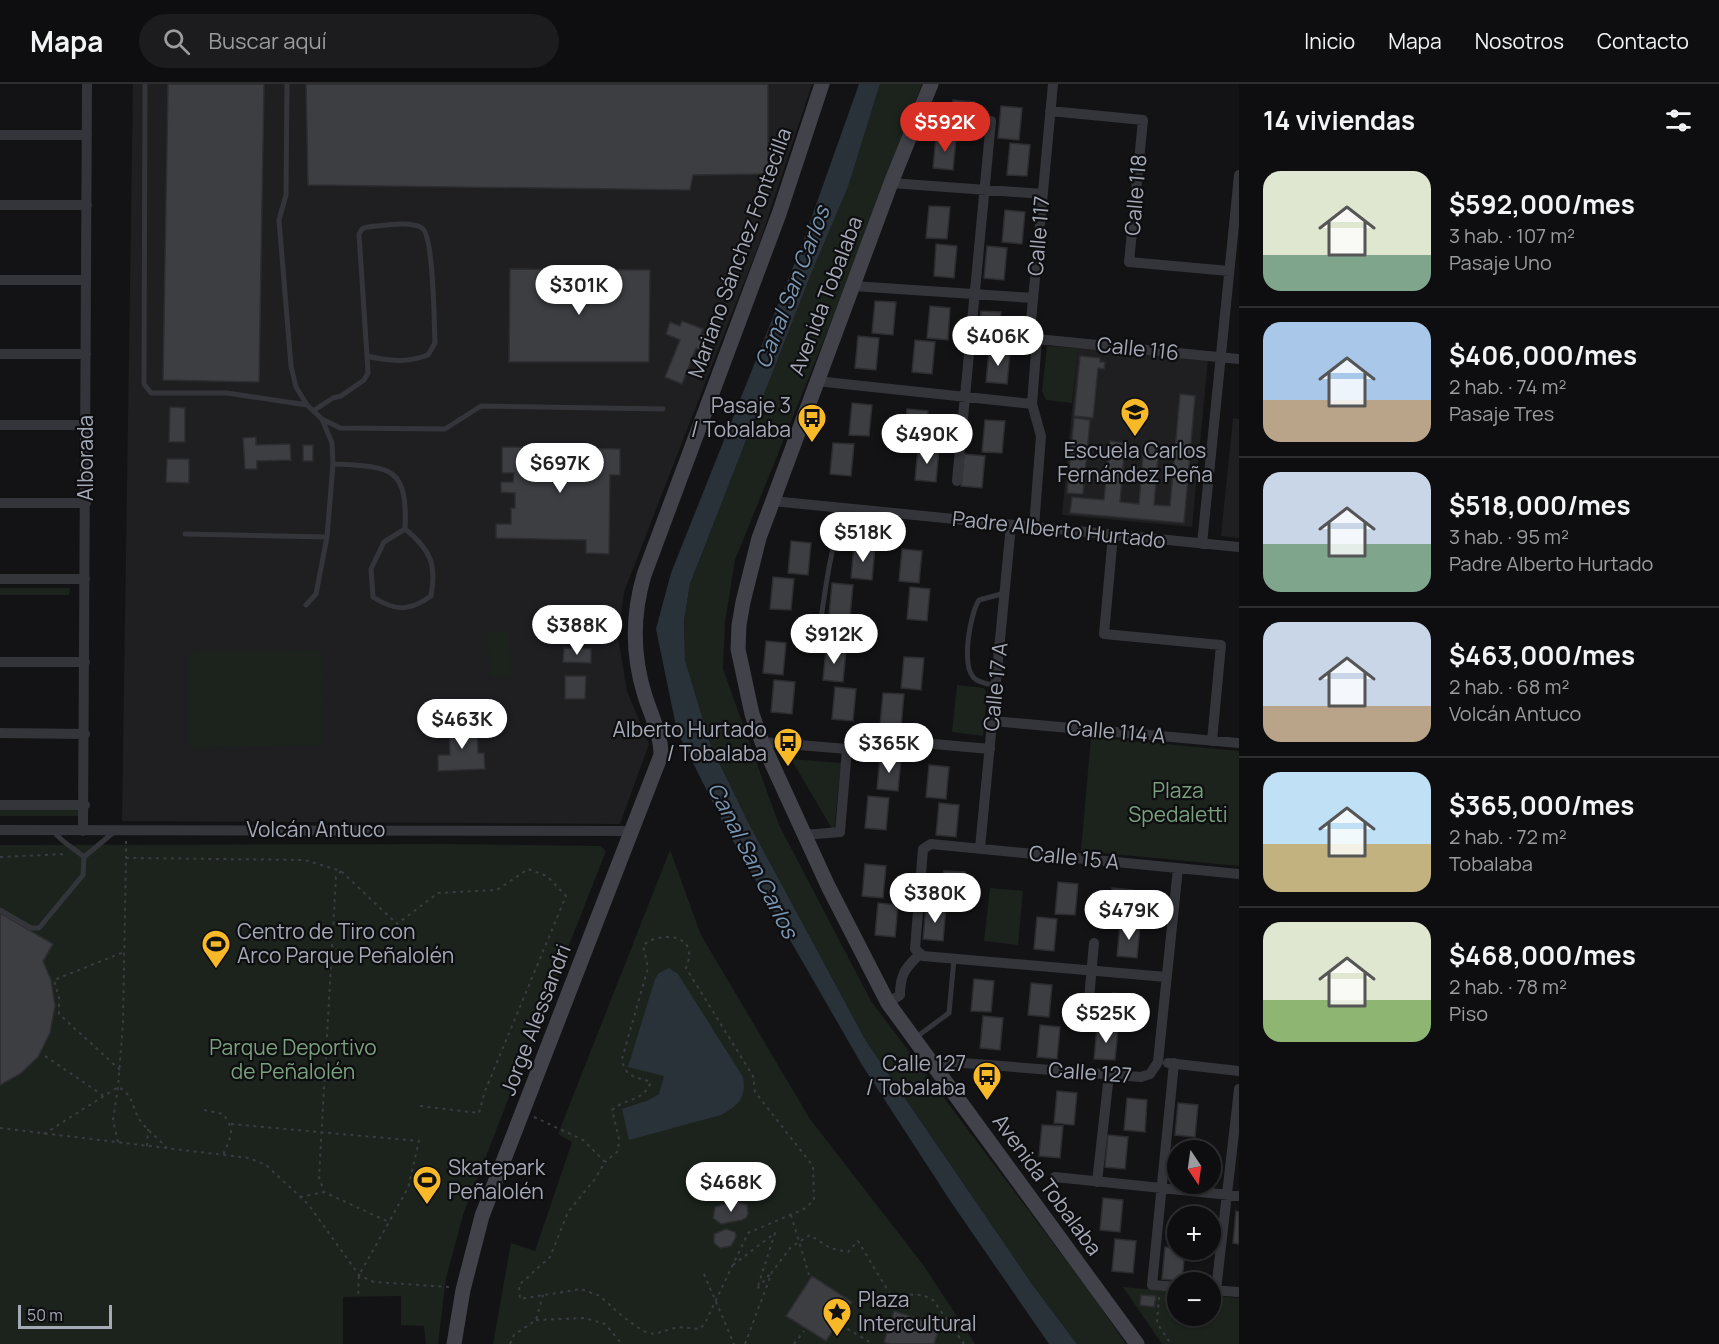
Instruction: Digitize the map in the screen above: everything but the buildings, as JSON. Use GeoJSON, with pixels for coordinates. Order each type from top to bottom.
{"type":"FeatureCollection","features":[{"type":"Feature","properties":{"kind":"main road","name":"Mariano Sánchez Fontecilla"},"geometry":{"type":"LineString","coordinates":[[661,744],[641,681],[636,657],[635,622],[640,587],[779,214],[822,84]]}},
{"type":"Feature","properties":{"kind":"main road","name":"Avenida Tobalaba"},"geometry":{"type":"LineString","coordinates":[[931,84],[891,183],[759,538],[746,583],[738,637],[740,661],[762,742],[854,939],[888,1003],[1137,1344]]}},
{"type":"Feature","properties":{"kind":"main road","name":"Jorge Alessandri"},"geometry":{"type":"LineString","coordinates":[[454,1344],[463,1290],[482,1216],[658,765],[661,744]]}},
{"type":"Feature","properties":{"kind":"main road","name":"Jorge Alessandri"},"geometry":{"type":"LineString","coordinates":[[458,1313],[466,1344]]}},
{"type":"Feature","properties":{"kind":"street","name":"Alborada"},"geometry":{"type":"LineString","coordinates":[[83,831],[85,805],[87,84]]}},
{"type":"Feature","properties":{"kind":"street","name":"Calle 117"},"geometry":{"type":"LineString","coordinates":[[1034,527],[1041,436],[1032,404],[1037,339],[1030,332],[1053,84]]}},
{"type":"Feature","properties":{"kind":"street","name":"Calle 118"},"geometry":{"type":"LineString","coordinates":[[1050,111],[1143,120],[1129,262],[1229,271]]}},
{"type":"Feature","properties":{"kind":"street"},"geometry":{"type":"LineString","coordinates":[[957,481],[991,121]]}},
{"type":"Feature","properties":{"kind":"street"},"geometry":{"type":"LineString","coordinates":[[0,135],[87,135]]}},
{"type":"Feature","properties":{"kind":"street"},"geometry":{"type":"LineString","coordinates":[[1202,544],[1229,271],[1236,233],[1239,175]]}},
{"type":"Feature","properties":{"kind":"street"},"geometry":{"type":"LineString","coordinates":[[891,183],[1043,194]]}},
{"type":"Feature","properties":{"kind":"street"},"geometry":{"type":"LineString","coordinates":[[0,205],[87,205]]}},
{"type":"Feature","properties":{"kind":"street"},"geometry":{"type":"LineString","coordinates":[[0,280],[87,280]]}},
{"type":"Feature","properties":{"kind":"street"},"geometry":{"type":"LineString","coordinates":[[852,286],[1033,298]]}},
{"type":"Feature","properties":{"kind":"street","name":"Calle 116"},"geometry":{"type":"LineString","coordinates":[[1037,339],[1239,359]]}},
{"type":"Feature","properties":{"kind":"street"},"geometry":{"type":"LineString","coordinates":[[0,354],[86,354]]}},
{"type":"Feature","properties":{"kind":"street"},"geometry":{"type":"LineString","coordinates":[[816,381],[1032,404]]}},
{"type":"Feature","properties":{"kind":"street"},"geometry":{"type":"LineString","coordinates":[[0,425],[86,425]]}},
{"type":"Feature","properties":{"kind":"street","name":"Padre Alberto Hurtado"},"geometry":{"type":"LineString","coordinates":[[772,501],[1239,547]]}},
{"type":"Feature","properties":{"kind":"street"},"geometry":{"type":"LineString","coordinates":[[0,504],[86,503]]}},
{"type":"Feature","properties":{"kind":"street","name":"Calle 17 A"},"geometry":{"type":"LineString","coordinates":[[980,848],[1011,525]]}},
{"type":"Feature","properties":{"kind":"street"},"geometry":{"type":"LineString","coordinates":[[1113,535],[1104,634],[1221,645],[1212,741]]}},
{"type":"Feature","properties":{"kind":"street"},"geometry":{"type":"LineString","coordinates":[[0,579],[86,579]]}},
{"type":"Feature","properties":{"kind":"street"},"geometry":{"type":"LineString","coordinates":[[0,662],[85,662]]}},
{"type":"Feature","properties":{"kind":"street","name":"Calle 114 A"},"geometry":{"type":"LineString","coordinates":[[992,721],[1239,743]]}},
{"type":"Feature","properties":{"kind":"street"},"geometry":{"type":"LineString","coordinates":[[0,733],[85,734]]}},
{"type":"Feature","properties":{"kind":"street"},"geometry":{"type":"LineString","coordinates":[[877,739],[990,749]]}},
{"type":"Feature","properties":{"kind":"street"},"geometry":{"type":"LineString","coordinates":[[762,742],[847,749],[840,832],[804,835]]}},
{"type":"Feature","properties":{"kind":"street"},"geometry":{"type":"LineString","coordinates":[[0,805],[85,805]]}},
{"type":"Feature","properties":{"kind":"street","name":"Volcán Antuco"},"geometry":{"type":"LineString","coordinates":[[0,830],[632,831]]}},
{"type":"Feature","properties":{"kind":"street","name":"Calle 15 A"},"geometry":{"type":"LineString","coordinates":[[920,954],[915,949],[923,849],[931,844],[1239,874]]}},
{"type":"Feature","properties":{"kind":"street"},"geometry":{"type":"LineString","coordinates":[[1158,1062],[1178,868]]}},
{"type":"Feature","properties":{"kind":"street"},"geometry":{"type":"LineString","coordinates":[[1087,1021],[1094,943]]}},
{"type":"Feature","properties":{"kind":"street"},"geometry":{"type":"LineString","coordinates":[[888,1003],[900,995],[900,980],[908,965],[920,954],[954,959],[1167,977]]}},
{"type":"Feature","properties":{"kind":"street","name":"Calle 127"},"geometry":{"type":"LineString","coordinates":[[937,1072],[950,1062],[1141,1077],[1150,1074],[1158,1062],[1239,1071]]}},
{"type":"Feature","properties":{"kind":"street"},"geometry":{"type":"LineString","coordinates":[[1167,1286],[1156,1286],[1162,1188],[1174,1063]]}},
{"type":"Feature","properties":{"kind":"street"},"geometry":{"type":"LineString","coordinates":[[1097,1182],[1109,1075]]}},
{"type":"Feature","properties":{"kind":"street"},"geometry":{"type":"LineString","coordinates":[[1216,1272],[1239,1089]]}},
{"type":"Feature","properties":{"kind":"street"},"geometry":{"type":"LineString","coordinates":[[1055,1177],[1239,1196]]}},
{"type":"Feature","properties":{"kind":"street"},"geometry":{"type":"LineString","coordinates":[[1221,1291],[1239,1292]]}},
{"type":"Feature","properties":{"kind":"lane"},"geometry":{"type":"LineString","coordinates":[[145,84],[144,384],[151,393],[227,393],[307,405]]}},
{"type":"Feature","properties":{"kind":"lane"},"geometry":{"type":"LineString","coordinates":[[287,84],[286,195],[279,220],[291,366],[296,387],[307,405],[322,419],[340,428],[445,429],[481,406],[663,409]]}},
{"type":"Feature","properties":{"kind":"lane"},"geometry":{"type":"LineString","coordinates":[[313,411],[333,398],[354,389],[368,373],[359,234],[367,227],[409,224],[421,226],[427,232],[430,249],[435,343],[428,355],[409,361],[390,361],[367,356]]}},
{"type":"Feature","properties":{"kind":"lane"},"geometry":{"type":"LineString","coordinates":[[306,605],[316,594],[327,537],[333,464],[332,443],[322,419]]}},
{"type":"Feature","properties":{"kind":"lane"},"geometry":{"type":"LineString","coordinates":[[333,464],[377,467],[394,475],[404,489],[405,530]]}},
{"type":"Feature","properties":{"kind":"lane"},"geometry":{"type":"LineString","coordinates":[[819,633],[826,579],[835,534],[844,508]]}},
{"type":"Feature","properties":{"kind":"lane"},"geometry":{"type":"LineString","coordinates":[[405,530],[418,540],[431,558],[434,579],[431,596],[418,605],[401,608],[386,605],[373,597],[372,569],[384,542],[405,530]]}},
{"type":"Feature","properties":{"kind":"lane"},"geometry":{"type":"LineString","coordinates":[[185,534],[327,537]]}},
{"type":"Feature","properties":{"kind":"lane"},"geometry":{"type":"LineString","coordinates":[[996,686],[975,679],[969,670],[970,621],[973,609],[979,600],[1005,593]]}},
{"type":"Feature","properties":{"kind":"lane"},"geometry":{"type":"LineString","coordinates":[[81,855],[117,829]]}},
{"type":"Feature","properties":{"kind":"lane"},"geometry":{"type":"LineString","coordinates":[[0,910],[30,928],[39,928],[83,874],[81,855],[69,844],[62,842],[52,830]]}},
{"type":"Feature","properties":{"kind":"lane"},"geometry":{"type":"LineString","coordinates":[[913,1039],[949,1013],[954,959]]}},
{"type":"Feature","properties":{"kind":"path"},"geometry":{"type":"LineString","coordinates":[[117,829],[126,842],[120,1070],[113,1120],[118,1142]]}},
{"type":"Feature","properties":{"kind":"path"},"geometry":{"type":"LineString","coordinates":[[0,857],[81,855]]}},
{"type":"Feature","properties":{"kind":"path"},"geometry":{"type":"LineString","coordinates":[[126,858],[305,860],[341,871],[397,924],[438,894],[497,890],[528,869],[547,876],[566,896],[478,1113],[420,1106]]}},
{"type":"Feature","properties":{"kind":"path"},"geometry":{"type":"LineString","coordinates":[[324,1192],[319,1177],[336,877],[341,871]]}},
{"type":"Feature","properties":{"kind":"path"},"geometry":{"type":"LineString","coordinates":[[666,936],[682,940],[688,946],[690,957],[686,968],[753,1076],[755,1092],[813,1166],[814,1200],[804,1209],[747,1233],[706,1321],[700,1329],[678,1327],[654,1334],[643,1331],[600,1296],[581,1289],[520,1299],[519,1285],[550,1257],[568,1212],[595,1179],[605,1162],[618,1151],[619,1139],[612,1110],[620,1104],[635,1100],[646,1092],[651,1082],[628,1074],[624,1069],[622,1059],[648,968],[643,945],[653,938],[666,936]]}},
{"type":"Feature","properties":{"kind":"path"},"geometry":{"type":"LineString","coordinates":[[120,1070],[59,1014],[59,998],[54,980],[124,952]]}},
{"type":"Feature","properties":{"kind":"path"},"geometry":{"type":"LineString","coordinates":[[45,1056],[104,1096]]}},
{"type":"Feature","properties":{"kind":"path"},"geometry":{"type":"LineString","coordinates":[[44,1134],[118,1087]]}},
{"type":"Feature","properties":{"kind":"path"},"geometry":{"type":"LineString","coordinates":[[118,1087],[125,1090],[133,1100],[141,1122],[168,1148]]}},
{"type":"Feature","properties":{"kind":"path"},"geometry":{"type":"LineString","coordinates":[[204,1110],[223,1114],[231,1124],[232,1131],[223,1155]]}},
{"type":"Feature","properties":{"kind":"path"},"geometry":{"type":"LineString","coordinates":[[523,1112],[583,1140],[605,1162]]}},
{"type":"Feature","properties":{"kind":"path"},"geometry":{"type":"LineString","coordinates":[[231,1124],[418,1141],[408,1188],[359,1275],[358,1297]]}},
{"type":"Feature","properties":{"kind":"path"},"geometry":{"type":"LineString","coordinates":[[1,1128],[249,1158],[266,1166],[308,1204],[359,1275],[374,1282],[445,1286],[463,1290]]}},
{"type":"Feature","properties":{"kind":"path"},"geometry":{"type":"LineString","coordinates":[[147,1146],[148,1129]]}},
{"type":"Feature","properties":{"kind":"path"},"geometry":{"type":"LineString","coordinates":[[300,1197],[324,1192],[389,1222]]}},
{"type":"Feature","properties":{"kind":"path"},"geometry":{"type":"LineString","coordinates":[[791,1214],[809,1275]]}},
{"type":"Feature","properties":{"kind":"path"},"geometry":{"type":"LineString","coordinates":[[732,1266],[775,1233],[757,1289],[791,1246],[810,1235],[830,1248],[848,1252],[858,1241],[890,1294],[923,1295],[933,1300],[964,1344]]}},
{"type":"Feature","properties":{"kind":"path"},"geometry":{"type":"LineString","coordinates":[[745,1344],[772,1272]]}},
{"type":"Feature","properties":{"kind":"path"},"geometry":{"type":"LineString","coordinates":[[704,1274],[734,1344]]}},
{"type":"Feature","properties":{"kind":"path"},"geometry":{"type":"LineString","coordinates":[[1156,1286],[1157,1323],[1171,1344]]}},
{"type":"Feature","properties":{"kind":"path"},"geometry":{"type":"LineString","coordinates":[[536,1320],[543,1295]]}},
{"type":"Feature","properties":{"kind":"path"},"geometry":{"type":"LineString","coordinates":[[510,1344],[514,1335],[536,1320],[585,1318],[605,1324],[622,1344]]}},
{"type":"Feature","properties":{"kind":"path"},"geometry":{"type":"LineString","coordinates":[[841,1325],[873,1344]]}},
{"type":"Feature","properties":{"kind":"path"},"geometry":{"type":"LineString","coordinates":[[794,1344],[804,1331]]}},
{"type":"Feature","properties":{"kind":"shaded area"},"geometry":{"type":"Polygon","coordinates":[[[133,84],[812,84],[759,244],[624,592],[618,637],[627,691],[649,744],[620,824],[122,821],[133,84]]]}},
{"type":"Feature","properties":{"kind":"shaded area","name":"Escuela Carlos Fernández Peña"},"geometry":{"type":"Polygon","coordinates":[[[1078,347],[1208,359],[1192,527],[1062,515],[1078,347]]]}},
{"type":"Feature","properties":{"kind":"shaded area"},"geometry":{"type":"Polygon","coordinates":[[[1233,418],[1239,419],[1239,538],[1221,536],[1233,418]]]}},
{"type":"Feature","properties":{"kind":"green space"},"geometry":{"type":"Polygon","coordinates":[[[880,84],[922,84],[849,278],[735,560],[725,622],[723,669],[779,825],[871,1001],[1093,1296],[1126,1344],[1077,1344],[1032,1284],[866,1041],[749,824],[711,746],[685,660],[684,621],[690,584],[811,274],[848,187],[880,84]]]}},
{"type":"Feature","properties":{"kind":"green space"},"geometry":{"type":"Polygon","coordinates":[[[1047,346],[1078,348],[1072,403],[1046,400],[1042,391],[1047,346]]]}},
{"type":"Feature","properties":{"kind":"green space"},"geometry":{"type":"Polygon","coordinates":[[[0,588],[70,588],[69,595],[0,595],[0,588]]]}},
{"type":"Feature","properties":{"kind":"green space"},"geometry":{"type":"Polygon","coordinates":[[[509,631],[512,675],[490,677],[487,633],[509,631]]]}},
{"type":"Feature","properties":{"kind":"green space"},"geometry":{"type":"Polygon","coordinates":[[[322,651],[321,745],[190,748],[190,652],[322,651]]]}},
{"type":"Feature","properties":{"kind":"green space"},"geometry":{"type":"Polygon","coordinates":[[[957,685],[984,688],[987,694],[983,736],[952,732],[957,685]]]}},
{"type":"Feature","properties":{"kind":"green space","name":"Plaza Spedaletti"},"geometry":{"type":"Polygon","coordinates":[[[1091,737],[1239,751],[1239,866],[1081,851],[1091,737]]]}},
{"type":"Feature","properties":{"kind":"green space"},"geometry":{"type":"Polygon","coordinates":[[[791,759],[841,763],[834,832],[791,759]]]}},
{"type":"Feature","properties":{"kind":"green space"},"geometry":{"type":"Polygon","coordinates":[[[0,808],[79,808],[79,816],[0,816],[0,808]]]}},
{"type":"Feature","properties":{"kind":"green space","name":"Parque Deportivo de Peñalolén"},"geometry":{"type":"Polygon","coordinates":[[[0,845],[600,846],[606,851],[464,1212],[446,1278],[438,1344],[426,1344],[424,1326],[401,1325],[401,1296],[343,1297],[343,1344],[0,1344],[0,845]]]}},
{"type":"Feature","properties":{"kind":"green space"},"geometry":{"type":"Polygon","coordinates":[[[670,850],[701,935],[810,1119],[924,1266],[975,1344],[493,1344],[511,1243],[535,1251],[572,1142],[558,1134],[670,850]]]}},
{"type":"Feature","properties":{"kind":"green space"},"geometry":{"type":"Polygon","coordinates":[[[990,888],[1023,891],[1018,945],[984,941],[990,888]]]}},
{"type":"Feature","properties":{"kind":"green space"},"geometry":{"type":"Polygon","coordinates":[[[1123,1287],[1167,1291],[1167,1326],[1221,1326],[1221,1296],[1239,1298],[1239,1344],[1162,1344],[1123,1287]]]}},
{"type":"Feature","properties":{"kind":"water","name":"Canal San Carlos"},"geometry":{"type":"Polygon","coordinates":[[[859,84],[880,84],[848,187],[811,274],[690,584],[684,621],[685,660],[711,746],[749,824],[866,1041],[1032,1284],[1077,1344],[1049,1344],[951,1202],[862,1065],[725,827],[677,731],[656,629],[671,573],[801,247],[859,84]]]}},
{"type":"Feature","properties":{"kind":"water"},"geometry":{"type":"Polygon","coordinates":[[[669,968],[678,974],[743,1077],[744,1091],[736,1105],[721,1115],[629,1140],[622,1109],[649,1100],[659,1094],[664,1076],[628,1067],[655,979],[659,973],[669,968]]]}},
{"type":"Feature","properties":{"kind":"place","name":"Escuela Carlos Fernández Peña"},"geometry":{"type":"Point","coordinates":[1135,438]}},
{"type":"Feature","properties":{"kind":"place","name":"Pasaje 3 / Tobalaba"},"geometry":{"type":"Point","coordinates":[812,444]}},
{"type":"Feature","properties":{"kind":"place","name":"Alberto Hurtado / Tobalaba"},"geometry":{"type":"Point","coordinates":[788,768]}},
{"type":"Feature","properties":{"kind":"place","name":"Centro de Tiro con Arco Parque Peñalolén"},"geometry":{"type":"Point","coordinates":[216,970]}},
{"type":"Feature","properties":{"kind":"place","name":"Calle 127 / Tobalaba"},"geometry":{"type":"Point","coordinates":[987,1102]}},
{"type":"Feature","properties":{"kind":"place","name":"Skatepark Peñalolén"},"geometry":{"type":"Point","coordinates":[427,1206]}},
{"type":"Feature","properties":{"kind":"place","name":"Plaza Intercultural"},"geometry":{"type":"Point","coordinates":[837,1338]}}]}
